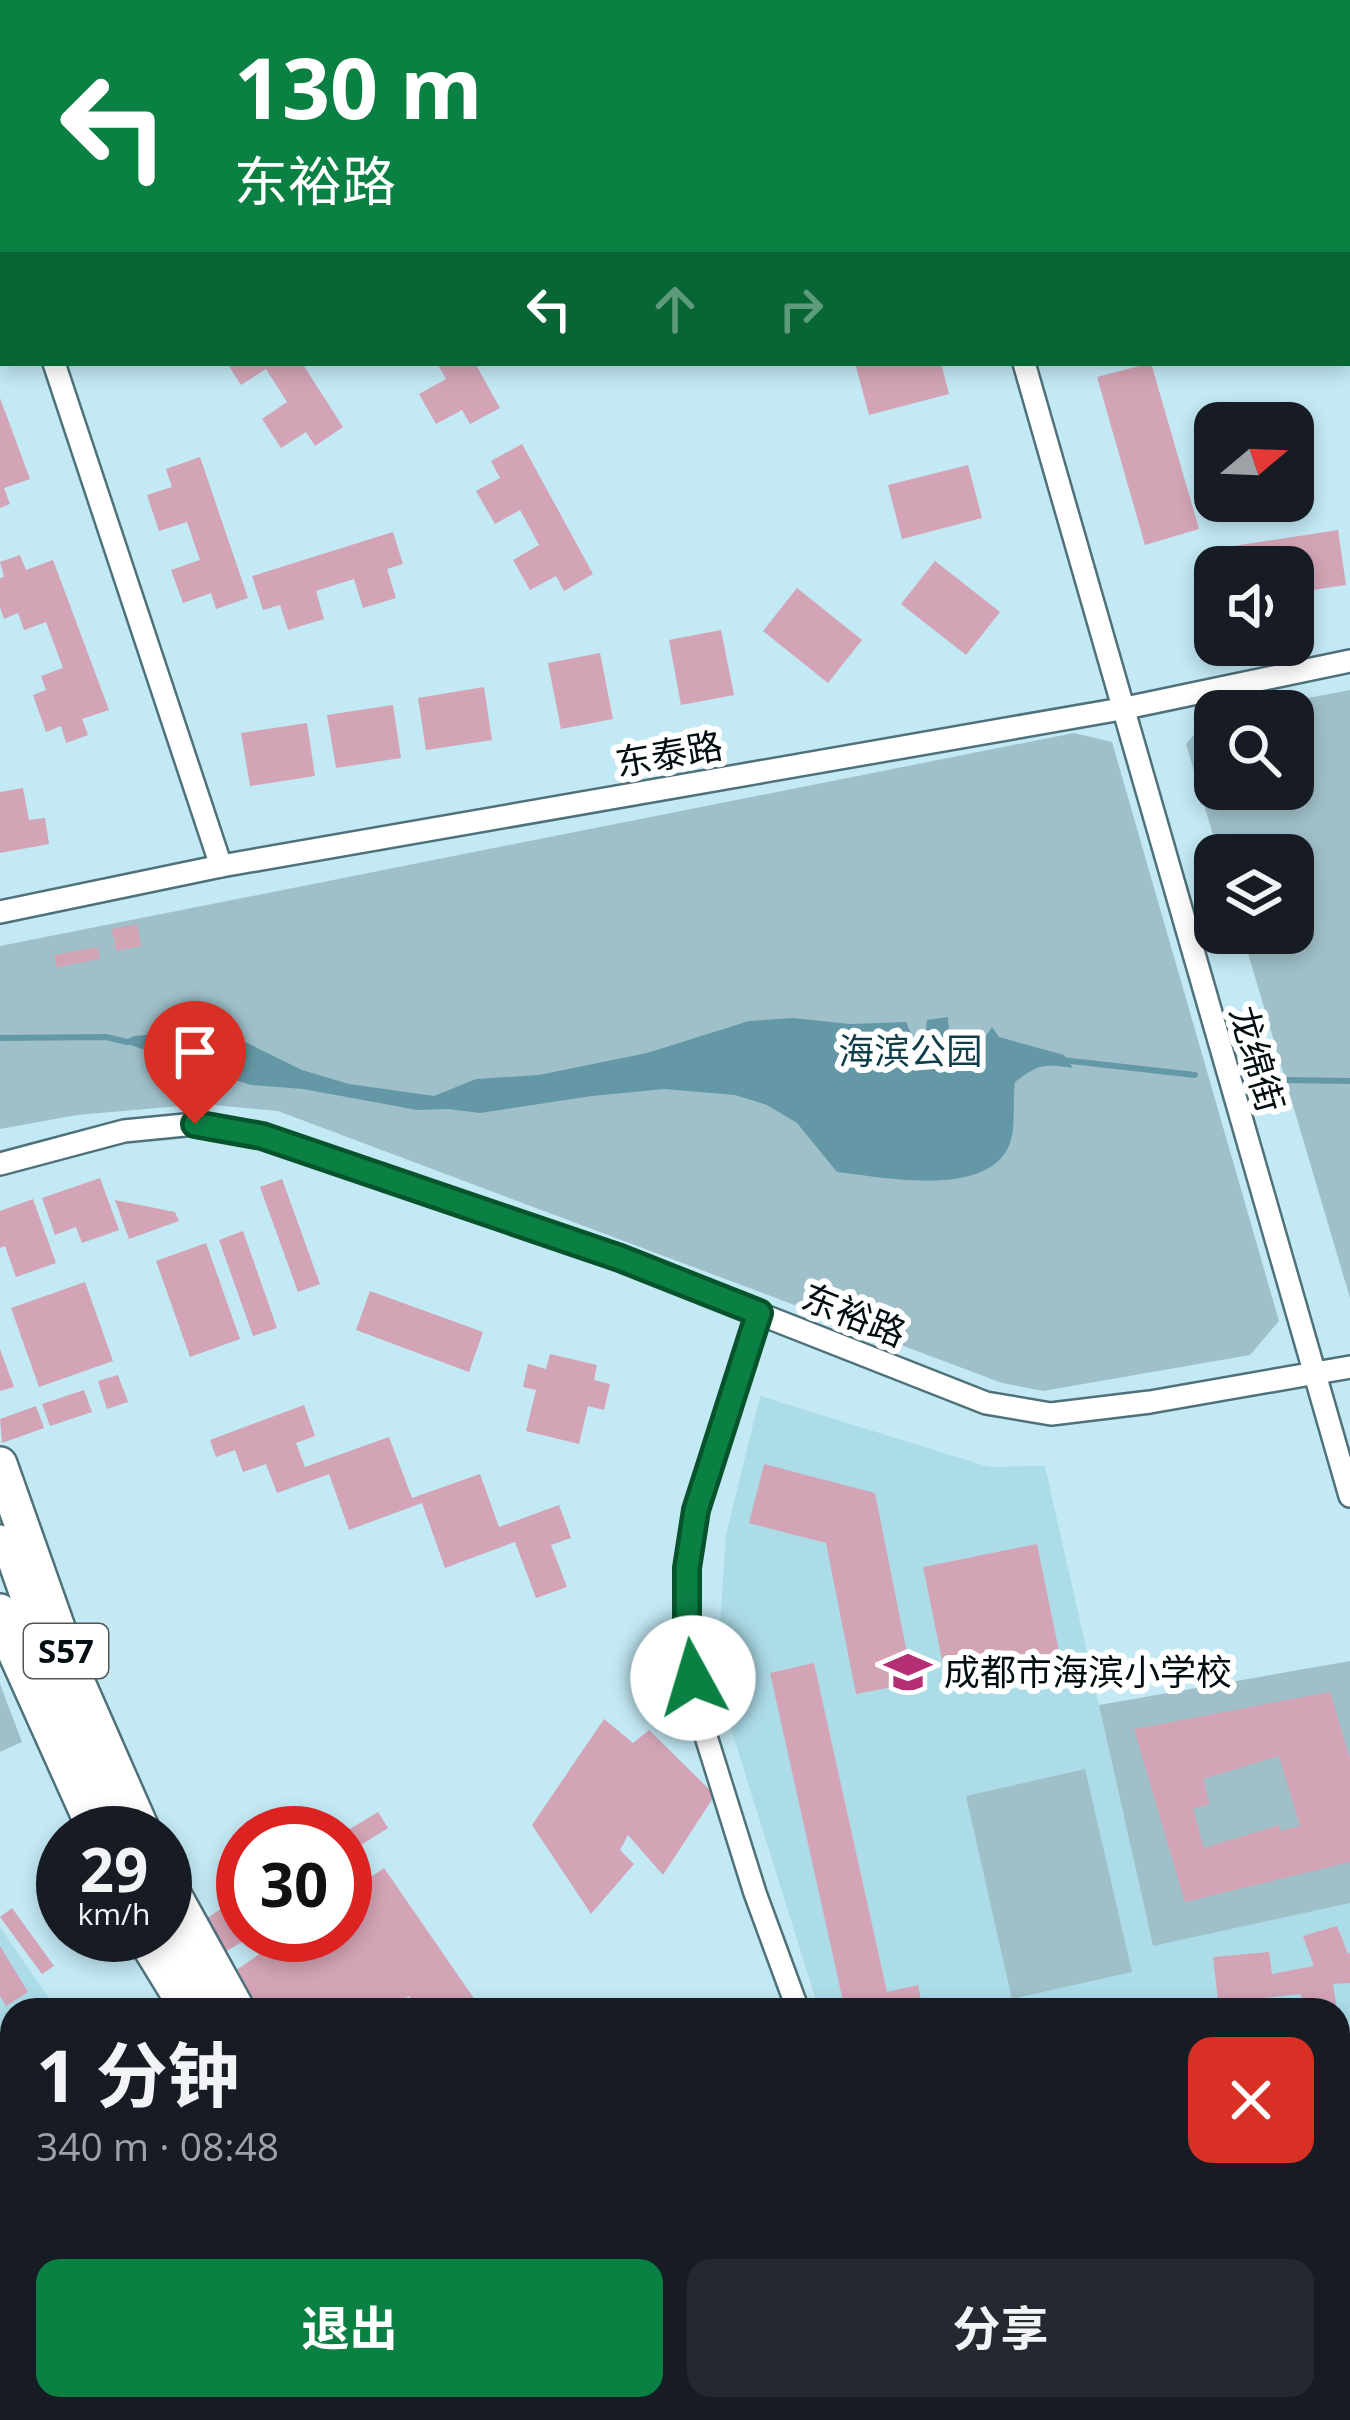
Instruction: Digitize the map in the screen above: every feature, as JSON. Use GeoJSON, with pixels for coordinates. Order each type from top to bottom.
{"type":"FeatureCollection","features":[{"type":"Feature","properties":{"kind":"highway","name":"S57"},"geometry":{"type":"LineString","coordinates":[[0,1464],[75,1676],[132,1806]]}},
{"type":"Feature","properties":{"kind":"highway","name":"S57"},"geometry":{"type":"LineString","coordinates":[[0,1611],[84,1806]]}},
{"type":"Feature","properties":{"kind":"highway"},"geometry":{"type":"LineString","coordinates":[[192,1927],[231,1998]]}},
{"type":"Feature","properties":{"kind":"highway"},"geometry":{"type":"LineString","coordinates":[[159,1962],[181,1998]]}},
{"type":"Feature","properties":{"kind":"street"},"geometry":{"type":"LineString","coordinates":[[55,366],[221,866]]}},
{"type":"Feature","properties":{"kind":"street","name":"龙绵街"},"geometry":{"type":"LineString","coordinates":[[1025,366],[1350,1496]]}},
{"type":"Feature","properties":{"kind":"street","name":"东泰路"},"geometry":{"type":"LineString","coordinates":[[0,911],[221,866],[1121,709],[1350,662]]}},
{"type":"Feature","properties":{"kind":"street","name":"东裕路"},"geometry":{"type":"LineString","coordinates":[[0,1164],[124,1131],[195,1124],[262,1136],[620,1258],[986,1403],[1052,1414],[1350,1367]]}},
{"type":"Feature","properties":{"kind":"street"},"geometry":{"type":"LineString","coordinates":[[759,1313],[696,1510],[687,1568],[687,1643],[699,1714],[794,1998]]}},
{"type":"Feature","properties":{"kind":"street"},"geometry":{"type":"LineString","coordinates":[[0,1536],[46,1667],[108,1806]]}},
{"type":"Feature","properties":{"kind":"street"},"geometry":{"type":"LineString","coordinates":[[186,1962],[207,1998]]}},
{"type":"Feature","properties":{"kind":"shaded area"},"geometry":{"type":"Polygon","coordinates":[[[948,1017],[949,1033],[986,1036],[992,1027],[999,1037],[1064,1055],[1073,1068],[1042,1067],[1015,1082],[1011,1141],[995,1164],[977,1174],[930,1181],[837,1172],[797,1123],[767,1105],[735,1095],[664,1089],[480,1113],[417,1110],[303,1089],[251,1085],[121,1042],[134,1036],[202,1031],[210,1043],[239,1039],[302,1070],[349,1084],[434,1096],[476,1079],[539,1075],[647,1053],[749,1021],[906,1022],[913,1038],[924,1045],[927,1020],[948,1017]]]}},
{"type":"Feature","properties":{"kind":"shaded area","name":"成都市海滨小学校"},"geometry":{"type":"Polygon","coordinates":[[[760,1396],[989,1467],[1045,1466],[1153,1945],[1350,1903],[1350,1998],[815,1998],[732,1732],[719,1640],[726,1535],[760,1396]]]}},
{"type":"Feature","properties":{"kind":"shaded area"},"geometry":{"type":"Polygon","coordinates":[[[0,1927],[49,1998],[0,1998],[0,1927]]]}},
{"type":"Feature","properties":{"kind":"green space"},"geometry":{"type":"Polygon","coordinates":[[[1350,690],[1350,1298],[1248,954],[1314,954],[1314,834],[1213,834],[1206,810],[1314,810],[1314,697],[1350,690]]]}},
{"type":"Feature","properties":{"kind":"green space","name":"海滨公园"},"geometry":{"type":"Polygon","coordinates":[[[1074,733],[1112,742],[1279,1321],[1250,1355],[1043,1391],[1002,1383],[278,1111],[203,1104],[77,1115],[0,1129],[0,946],[1074,733]]]}},
{"type":"Feature","properties":{"kind":"green space"},"geometry":{"type":"Polygon","coordinates":[[[1194,735],[1194,771],[1186,744],[1194,735]]]}},
{"type":"Feature","properties":{"kind":"green space"},"geometry":{"type":"Polygon","coordinates":[[[1350,1661],[1350,1903],[1153,1946],[1099,1705],[1350,1661]]]}},
{"type":"Feature","properties":{"kind":"green space"},"geometry":{"type":"Polygon","coordinates":[[[0,1684],[22,1742],[0,1752],[0,1684]]]}},
{"type":"Feature","properties":{"kind":"green space"},"geometry":{"type":"Polygon","coordinates":[[[1085,1769],[1132,1972],[1012,1998],[966,1796],[1085,1769]]]}},
{"type":"Feature","properties":{"kind":"building"},"geometry":{"type":"Polygon","coordinates":[[[229,366],[304,366],[343,427],[315,446],[306,432],[281,448],[262,419],[287,402],[266,369],[241,385],[229,366]]]}},
{"type":"Feature","properties":{"kind":"building"},"geometry":{"type":"Polygon","coordinates":[[[439,366],[477,366],[500,408],[470,424],[462,410],[436,424],[419,394],[446,379],[439,366]]]}},
{"type":"Feature","properties":{"kind":"building"},"geometry":{"type":"Polygon","coordinates":[[[856,366],[942,366],[949,394],[869,415],[856,366]]]}},
{"type":"Feature","properties":{"kind":"building"},"geometry":{"type":"Polygon","coordinates":[[[1152,366],[1199,529],[1145,545],[1097,377],[1152,366]]]}},
{"type":"Feature","properties":{"kind":"building"},"geometry":{"type":"Polygon","coordinates":[[[0,398],[30,479],[4,488],[10,504],[0,508],[0,398]]]}},
{"type":"Feature","properties":{"kind":"building"},"geometry":{"type":"Polygon","coordinates":[[[522,444],[593,574],[564,591],[556,576],[530,590],[513,560],[539,545],[520,510],[495,524],[476,491],[500,478],[491,461],[522,444]]]}},
{"type":"Feature","properties":{"kind":"building"},"geometry":{"type":"Polygon","coordinates":[[[200,457],[248,598],[216,609],[211,593],[183,603],[171,570],[200,560],[187,522],[159,531],[147,495],[172,487],[166,469],[200,457]]]}},
{"type":"Feature","properties":{"kind":"building"},"geometry":{"type":"Polygon","coordinates":[[[968,465],[982,518],[902,539],[888,485],[968,465]]]}},
{"type":"Feature","properties":{"kind":"building"},"geometry":{"type":"Polygon","coordinates":[[[1338,530],[1346,585],[1314,590],[1314,546],[1234,546],[1338,530]]]}},
{"type":"Feature","properties":{"kind":"building"},"geometry":{"type":"Polygon","coordinates":[[[393,532],[403,564],[387,569],[396,598],[363,608],[354,579],[316,591],[324,619],[288,630],[280,605],[263,610],[252,576],[393,532]]]}},
{"type":"Feature","properties":{"kind":"building"},"geometry":{"type":"Polygon","coordinates":[[[20,555],[26,570],[53,560],[109,710],[82,719],[88,735],[66,743],[61,726],[46,732],[33,695],[46,690],[41,676],[63,668],[46,622],[24,630],[18,613],[4,619],[0,607],[0,578],[4,577],[0,562],[20,555]]]}},
{"type":"Feature","properties":{"kind":"building"},"geometry":{"type":"Polygon","coordinates":[[[935,561],[1000,612],[966,655],[901,604],[935,561]]]}},
{"type":"Feature","properties":{"kind":"building"},"geometry":{"type":"Polygon","coordinates":[[[797,588],[862,640],[828,683],[763,631],[797,588]]]}},
{"type":"Feature","properties":{"kind":"building"},"geometry":{"type":"Polygon","coordinates":[[[721,630],[734,695],[681,705],[669,640],[721,630]]]}},
{"type":"Feature","properties":{"kind":"building"},"geometry":{"type":"Polygon","coordinates":[[[600,653],[613,719],[561,729],[548,663],[600,653]]]}},
{"type":"Feature","properties":{"kind":"building"},"geometry":{"type":"Polygon","coordinates":[[[484,687],[492,740],[426,750],[418,698],[484,687]]]}},
{"type":"Feature","properties":{"kind":"building"},"geometry":{"type":"Polygon","coordinates":[[[393,705],[401,758],[336,768],[327,715],[393,705]]]}},
{"type":"Feature","properties":{"kind":"building"},"geometry":{"type":"Polygon","coordinates":[[[307,723],[315,776],[250,786],[241,733],[307,723]]]}},
{"type":"Feature","properties":{"kind":"building"},"geometry":{"type":"Polygon","coordinates":[[[23,788],[29,820],[45,818],[49,844],[0,853],[0,792],[23,788]]]}},
{"type":"Feature","properties":{"kind":"building"},"geometry":{"type":"Polygon","coordinates":[[[137,924],[141,946],[116,951],[112,929],[137,924]]]}},
{"type":"Feature","properties":{"kind":"building"},"geometry":{"type":"Polygon","coordinates":[[[98,947],[100,959],[57,967],[54,955],[98,947]]]}},
{"type":"Feature","properties":{"kind":"building"},"geometry":{"type":"Polygon","coordinates":[[[100,1178],[119,1230],[82,1243],[76,1227],[55,1235],[42,1198],[100,1178]]]}},
{"type":"Feature","properties":{"kind":"building"},"geometry":{"type":"Polygon","coordinates":[[[282,1179],[320,1284],[298,1292],[260,1187],[282,1179]]]}},
{"type":"Feature","properties":{"kind":"building"},"geometry":{"type":"Polygon","coordinates":[[[33,1199],[56,1263],[16,1277],[5,1246],[0,1248],[0,1211],[33,1199]]]}},
{"type":"Feature","properties":{"kind":"building"},"geometry":{"type":"Polygon","coordinates":[[[115,1200],[175,1212],[179,1221],[129,1239],[115,1200]]]}},
{"type":"Feature","properties":{"kind":"building"},"geometry":{"type":"Polygon","coordinates":[[[243,1231],[277,1328],[253,1336],[219,1240],[243,1231]]]}},
{"type":"Feature","properties":{"kind":"building"},"geometry":{"type":"Polygon","coordinates":[[[206,1243],[240,1339],[190,1357],[156,1261],[206,1243]]]}},
{"type":"Feature","properties":{"kind":"building"},"geometry":{"type":"Polygon","coordinates":[[[85,1282],[113,1361],[39,1387],[11,1308],[85,1282]]]}},
{"type":"Feature","properties":{"kind":"building"},"geometry":{"type":"Polygon","coordinates":[[[370,1291],[483,1332],[469,1372],[356,1330],[370,1291]]]}},
{"type":"Feature","properties":{"kind":"building"},"geometry":{"type":"Polygon","coordinates":[[[0,1349],[14,1387],[0,1391],[0,1349]]]}},
{"type":"Feature","properties":{"kind":"building"},"geometry":{"type":"Polygon","coordinates":[[[550,1354],[597,1365],[594,1380],[610,1384],[604,1410],[588,1406],[579,1444],[526,1431],[536,1390],[523,1387],[528,1364],[546,1369],[550,1354]]]}},
{"type":"Feature","properties":{"kind":"building"},"geometry":{"type":"Polygon","coordinates":[[[118,1375],[128,1402],[107,1409],[98,1381],[118,1375]]]}},
{"type":"Feature","properties":{"kind":"building"},"geometry":{"type":"Polygon","coordinates":[[[84,1390],[92,1412],[50,1426],[42,1404],[84,1390]]]}},
{"type":"Feature","properties":{"kind":"building"},"geometry":{"type":"Polygon","coordinates":[[[304,1405],[315,1436],[296,1443],[305,1467],[389,1437],[412,1498],[480,1474],[499,1527],[559,1505],[571,1538],[551,1545],[567,1587],[536,1598],[515,1542],[445,1568],[422,1503],[349,1530],[329,1474],[277,1493],[266,1464],[243,1472],[235,1450],[216,1457],[210,1440],[304,1405]]]}},
{"type":"Feature","properties":{"kind":"building"},"geometry":{"type":"Polygon","coordinates":[[[36,1406],[44,1428],[2,1443],[0,1419],[36,1406]]]}},
{"type":"Feature","properties":{"kind":"building"},"geometry":{"type":"Polygon","coordinates":[[[764,1464],[875,1493],[913,1683],[856,1694],[826,1543],[749,1523],[764,1464]]]}},
{"type":"Feature","properties":{"kind":"building"},"geometry":{"type":"Polygon","coordinates":[[[1037,1544],[1060,1656],[946,1679],[923,1567],[1037,1544]]]}},
{"type":"Feature","properties":{"kind":"building"},"geometry":{"type":"Polygon","coordinates":[[[814,1663],[887,1992],[918,1985],[921,1998],[842,1998],[770,1673],[814,1663]]]}},
{"type":"Feature","properties":{"kind":"building"},"geometry":{"type":"Polygon","coordinates":[[[1330,1692],[1350,1759],[1350,1862],[1185,1902],[1134,1729],[1330,1692]],[[1279,1756],[1203,1779],[1210,1804],[1193,1809],[1204,1848],[1279,1825],[1281,1831],[1300,1826],[1279,1756]]]}},
{"type":"Feature","properties":{"kind":"building"},"geometry":{"type":"Polygon","coordinates":[[[604,1719],[633,1743],[649,1730],[715,1795],[663,1875],[628,1835],[620,1850],[634,1864],[591,1914],[532,1825],[604,1719]]]}},
{"type":"Feature","properties":{"kind":"building"},"geometry":{"type":"Polygon","coordinates":[[[378,1812],[388,1828],[372,1838],[372,1816],[378,1812]]]}},
{"type":"Feature","properties":{"kind":"building"},"geometry":{"type":"Polygon","coordinates":[[[384,1868],[474,1998],[249,1998],[232,1973],[248,1962],[372,1962],[372,1876],[384,1868]]]}},
{"type":"Feature","properties":{"kind":"building"},"geometry":{"type":"Polygon","coordinates":[[[12,1908],[36,1941],[36,1962],[54,1966],[42,1974],[0,1917],[12,1908]]]}},
{"type":"Feature","properties":{"kind":"building"},"geometry":{"type":"Polygon","coordinates":[[[216,1912],[216,1944],[202,1921],[216,1912]]]}},
{"type":"Feature","properties":{"kind":"building"},"geometry":{"type":"Polygon","coordinates":[[[1337,1926],[1350,1953],[1350,1983],[1333,1984],[1335,1998],[1301,1998],[1301,1994],[1218,1998],[1213,1957],[1269,1952],[1272,1974],[1314,1966],[1303,1936],[1337,1926]]]}},
{"type":"Feature","properties":{"kind":"building"},"geometry":{"type":"Polygon","coordinates":[[[0,1946],[28,1992],[19,1998],[0,1996],[0,1946]]]}},
{"type":"Feature","properties":{"kind":"waterway"},"geometry":{"type":"LineString","coordinates":[[0,1038],[106,1037],[127,1042]]}},
{"type":"Feature","properties":{"kind":"waterway"},"geometry":{"type":"LineString","coordinates":[[1062,1060],[1195,1075]]}},
{"type":"Feature","properties":{"kind":"waterway"},"geometry":{"type":"LineString","coordinates":[[1285,1080],[1350,1081]]}},
{"type":"Feature","properties":{"kind":"place","name":"成都市海滨小学校"},"geometry":{"type":"Point","coordinates":[908,1672]}},
{"type":"Feature","properties":{"kind":"route"},"geometry":{"type":"LineString","coordinates":[[195,1124],[262,1136],[620,1258],[759,1313],[696,1510],[687,1568],[687,1643],[693,1678]]}}]}
